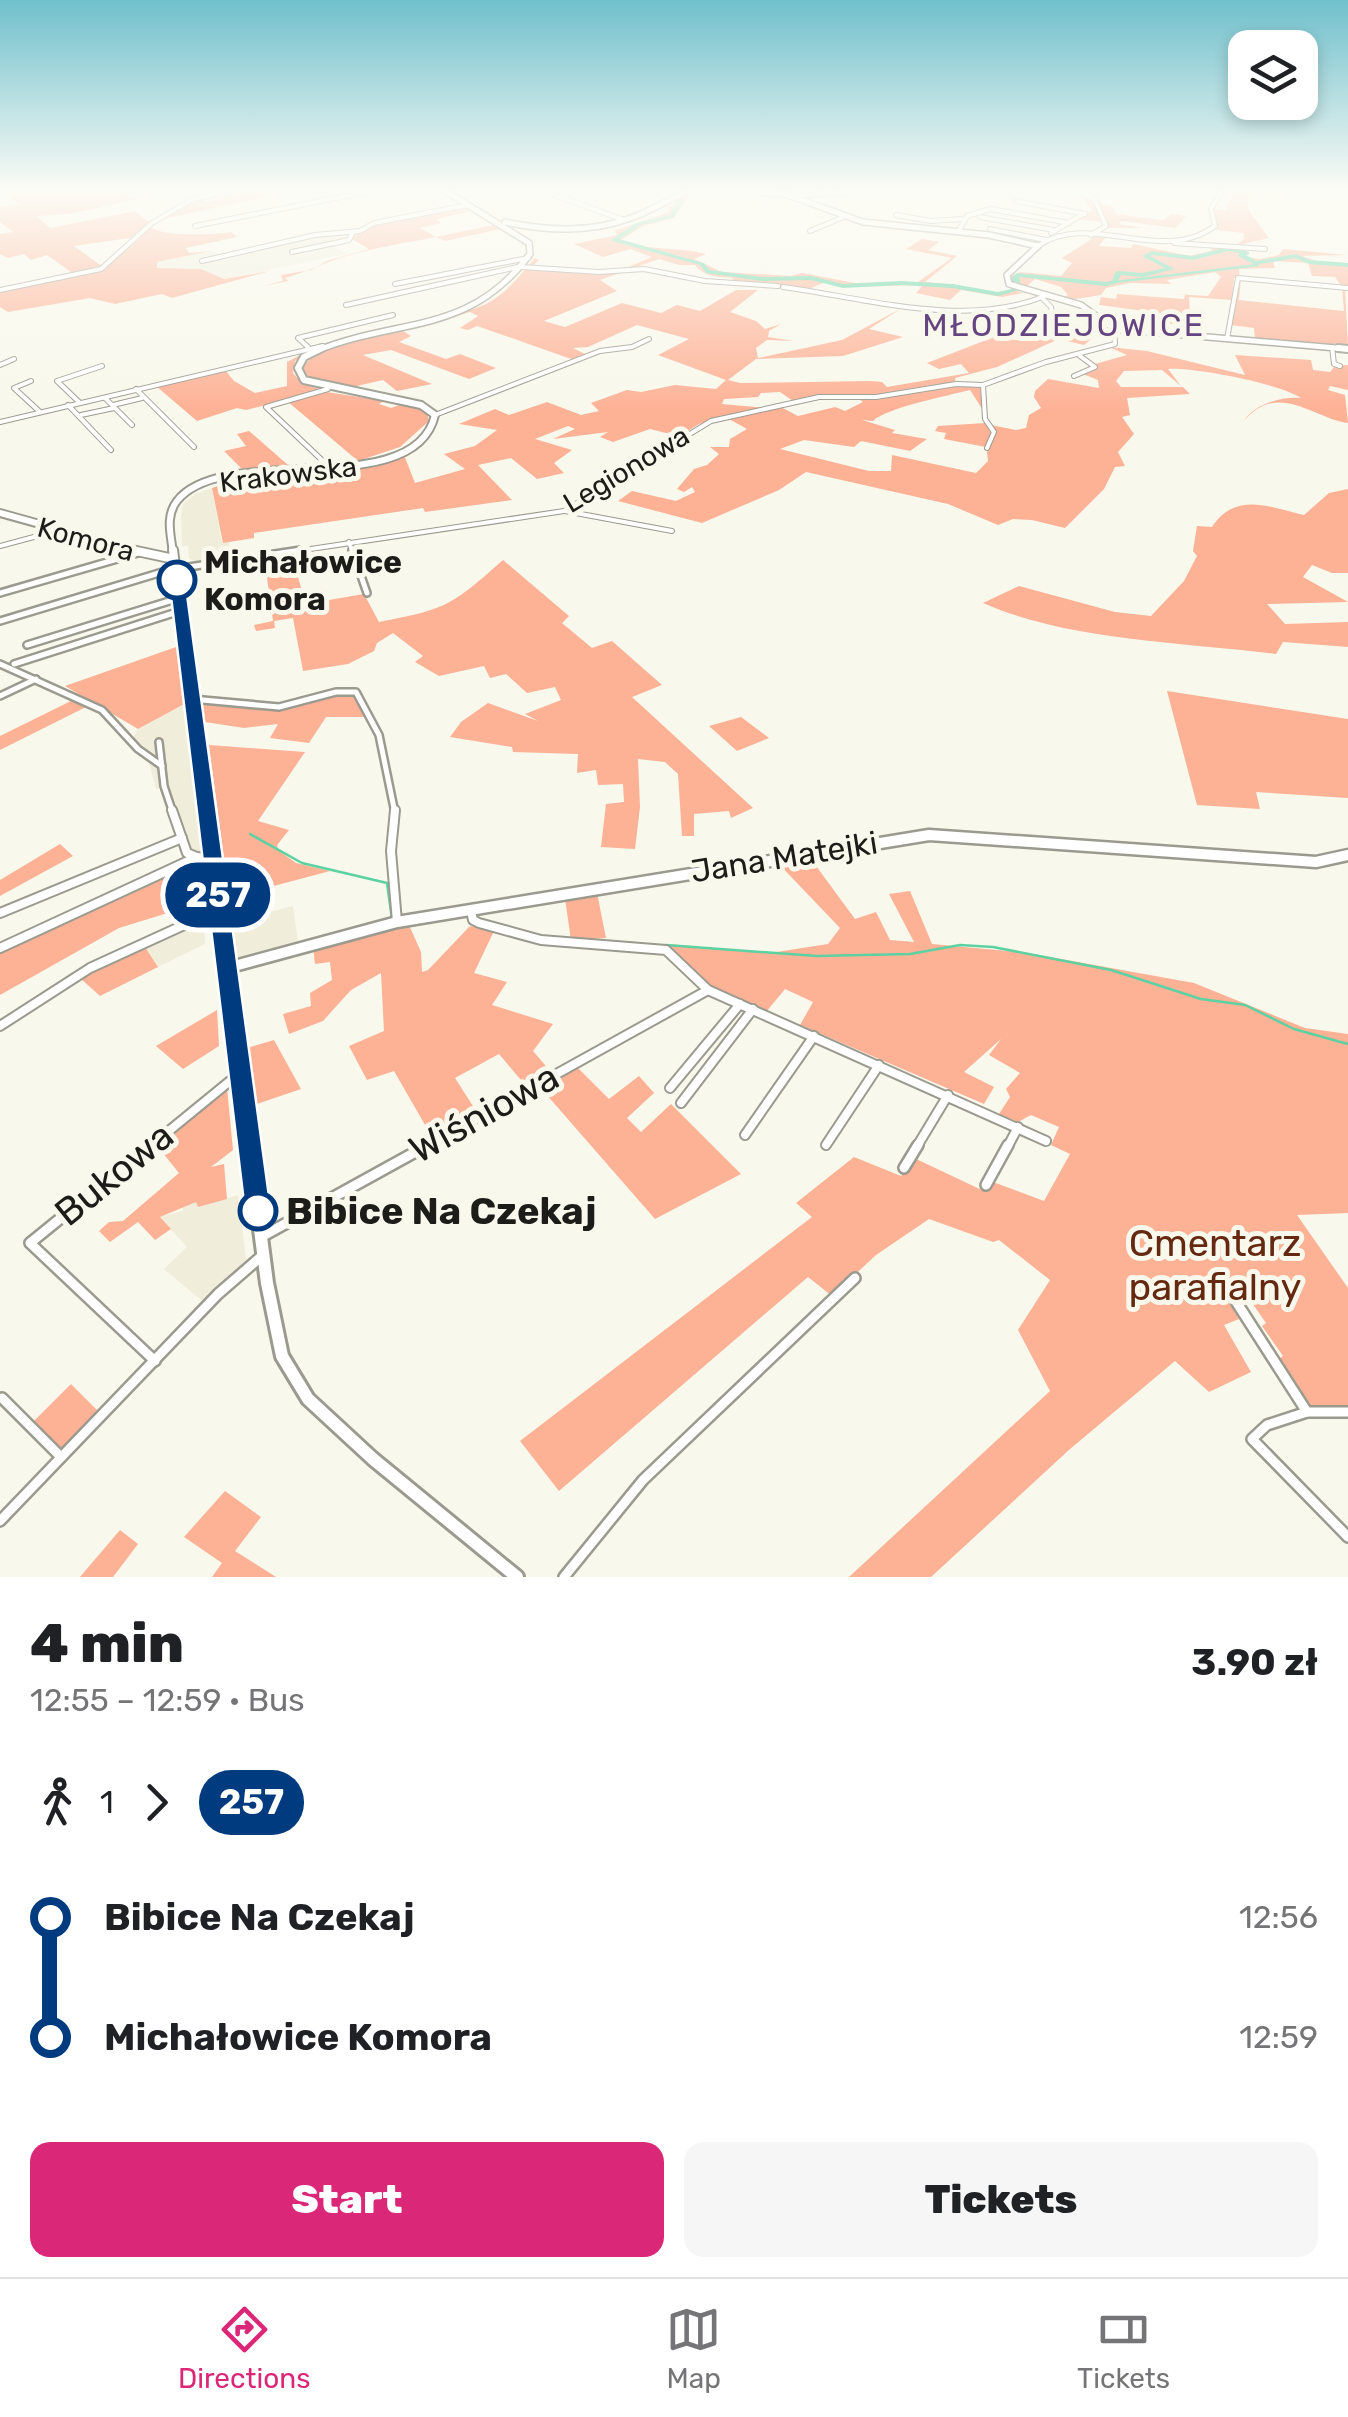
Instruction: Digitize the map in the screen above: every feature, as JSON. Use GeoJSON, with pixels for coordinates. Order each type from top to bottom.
{"type":"FeatureCollection","features":[{"type":"Feature","properties":{"kind":"main road"},"geometry":{"type":"LineString","coordinates":[[435,415],[416,403],[328,389],[304,380],[298,368],[304,357],[324,346],[470,308],[507,288],[523,266]]}},
{"type":"Feature","properties":{"kind":"main road"},"geometry":{"type":"LineString","coordinates":[[1018,266],[1006,278],[1012,286],[1044,297]]}},
{"type":"Feature","properties":{"kind":"main road","name":"Krakowska"},"geometry":{"type":"LineString","coordinates":[[435,415],[435,424],[427,434],[392,456],[344,468],[234,475],[183,496],[169,516],[279,1346],[308,1399],[373,1459],[517,1577]]}},
{"type":"Feature","properties":{"kind":"main road","name":"Komora"},"geometry":{"type":"LineString","coordinates":[[0,513],[175,564]]}},
{"type":"Feature","properties":{"kind":"main road","name":"Jana Matejki"},"geometry":{"type":"LineString","coordinates":[[227,968],[397,922],[929,835],[1307,862],[1348,855]]}},
{"type":"Feature","properties":{"kind":"street"},"geometry":{"type":"LineString","coordinates":[[0,290],[105,266]]}},
{"type":"Feature","properties":{"kind":"street"},"geometry":{"type":"LineString","coordinates":[[395,284],[489,266]]}},
{"type":"Feature","properties":{"kind":"street"},"geometry":{"type":"LineString","coordinates":[[346,305],[523,266],[599,272],[644,269],[705,282],[780,287],[891,306],[999,309],[1044,297],[1081,305],[1114,330],[1348,349]]}},
{"type":"Feature","properties":{"kind":"street"},"geometry":{"type":"LineString","coordinates":[[1227,339],[1238,278],[1348,288]]}},
{"type":"Feature","properties":{"kind":"street"},"geometry":{"type":"LineString","coordinates":[[1044,297],[1051,307],[1053,322],[1049,327]]}},
{"type":"Feature","properties":{"kind":"street"},"geometry":{"type":"LineString","coordinates":[[309,348],[298,338],[393,315]]}},
{"type":"Feature","properties":{"kind":"street","name":"Legionowa"},"geometry":{"type":"LineString","coordinates":[[0,622],[175,564],[564,511],[640,460],[711,421],[818,397],[876,397],[956,384],[983,385],[1046,362],[1115,344],[1114,330]]}},
{"type":"Feature","properties":{"kind":"street"},"geometry":{"type":"LineString","coordinates":[[435,415],[600,351],[649,339]]}},
{"type":"Feature","properties":{"kind":"street"},"geometry":{"type":"LineString","coordinates":[[1,421],[324,346]]}},
{"type":"Feature","properties":{"kind":"street"},"geometry":{"type":"LineString","coordinates":[[1332,347],[1334,364],[1340,366]]}},
{"type":"Feature","properties":{"kind":"street"},"geometry":{"type":"LineString","coordinates":[[1074,376],[1095,366],[1079,356]]}},
{"type":"Feature","properties":{"kind":"street"},"geometry":{"type":"LineString","coordinates":[[0,365],[14,360]]}},
{"type":"Feature","properties":{"kind":"street"},"geometry":{"type":"LineString","coordinates":[[80,402],[57,380],[102,366]]}},
{"type":"Feature","properties":{"kind":"street"},"geometry":{"type":"LineString","coordinates":[[32,381],[14,388],[40,412]]}},
{"type":"Feature","properties":{"kind":"street"},"geometry":{"type":"LineString","coordinates":[[983,385],[985,418],[994,432],[987,448]]}},
{"type":"Feature","properties":{"kind":"street"},"geometry":{"type":"LineString","coordinates":[[136,389],[194,447]]}},
{"type":"Feature","properties":{"kind":"street"},"geometry":{"type":"LineString","coordinates":[[291,470],[294,466],[325,464],[266,406],[328,389]]}},
{"type":"Feature","properties":{"kind":"street"},"geometry":{"type":"LineString","coordinates":[[104,397],[132,425]]}},
{"type":"Feature","properties":{"kind":"street"},"geometry":{"type":"LineString","coordinates":[[82,416],[142,398]]}},
{"type":"Feature","properties":{"kind":"street"},"geometry":{"type":"LineString","coordinates":[[68,405],[111,450]]}},
{"type":"Feature","properties":{"kind":"street"},"geometry":{"type":"LineString","coordinates":[[564,511],[672,531]]}},
{"type":"Feature","properties":{"kind":"street"},"geometry":{"type":"LineString","coordinates":[[0,546],[56,531]]}},
{"type":"Feature","properties":{"kind":"street"},"geometry":{"type":"LineString","coordinates":[[349,542],[367,593]]}},
{"type":"Feature","properties":{"kind":"street"},"geometry":{"type":"LineString","coordinates":[[0,593],[138,553]]}},
{"type":"Feature","properties":{"kind":"street"},"geometry":{"type":"LineString","coordinates":[[27,645],[179,598]]}},
{"type":"Feature","properties":{"kind":"street"},"geometry":{"type":"LineString","coordinates":[[14,664],[180,611]]}},
{"type":"Feature","properties":{"kind":"street"},"geometry":{"type":"LineString","coordinates":[[0,664],[102,710],[138,749],[162,766]]}},
{"type":"Feature","properties":{"kind":"street"},"geometry":{"type":"LineString","coordinates":[[0,696],[37,679]]}},
{"type":"Feature","properties":{"kind":"street"},"geometry":{"type":"LineString","coordinates":[[192,699],[272,707],[332,691],[356,692],[378,735],[396,810],[391,850],[397,922]]}},
{"type":"Feature","properties":{"kind":"street"},"geometry":{"type":"LineString","coordinates":[[159,742],[164,786],[187,853],[197,858]]}},
{"type":"Feature","properties":{"kind":"street"},"geometry":{"type":"LineString","coordinates":[[0,913],[182,838]]}},
{"type":"Feature","properties":{"kind":"street"},"geometry":{"type":"LineString","coordinates":[[0,948],[213,854]]}},
{"type":"Feature","properties":{"kind":"street"},"geometry":{"type":"LineString","coordinates":[[0,1026],[90,968],[220,909]]}},
{"type":"Feature","properties":{"kind":"street"},"geometry":{"type":"LineString","coordinates":[[471,910],[473,920],[480,924],[541,940],[666,950],[708,990],[1046,1141]]}},
{"type":"Feature","properties":{"kind":"street","name":"Wiśniowa"},"geometry":{"type":"LineString","coordinates":[[262,1237],[708,990]]}},
{"type":"Feature","properties":{"kind":"street"},"geometry":{"type":"LineString","coordinates":[[670,1088],[740,1004]]}},
{"type":"Feature","properties":{"kind":"street"},"geometry":{"type":"LineString","coordinates":[[681,1103],[754,1010]]}},
{"type":"Feature","properties":{"kind":"street"},"geometry":{"type":"LineString","coordinates":[[746,1135],[814,1036]]}},
{"type":"Feature","properties":{"kind":"street"},"geometry":{"type":"LineString","coordinates":[[826,1145],[879,1065]]}},
{"type":"Feature","properties":{"kind":"street","name":"Bukowa"},"geometry":{"type":"LineString","coordinates":[[155,1361],[30,1243],[230,1081],[241,1077]]}},
{"type":"Feature","properties":{"kind":"street"},"geometry":{"type":"LineString","coordinates":[[904,1168],[948,1095]]}},
{"type":"Feature","properties":{"kind":"street"},"geometry":{"type":"LineString","coordinates":[[986,1185],[1018,1126]]}},
{"type":"Feature","properties":{"kind":"street"},"geometry":{"type":"LineString","coordinates":[[0,1520],[244,1269],[264,1254]]}},
{"type":"Feature","properties":{"kind":"street"},"geometry":{"type":"LineString","coordinates":[[564,1577],[642,1480],[855,1278]]}},
{"type":"Feature","properties":{"kind":"street"},"geometry":{"type":"LineString","coordinates":[[1238,1304],[1307,1412]]}},
{"type":"Feature","properties":{"kind":"street"},"geometry":{"type":"LineString","coordinates":[[2,1398],[61,1457]]}},
{"type":"Feature","properties":{"kind":"street"},"geometry":{"type":"LineString","coordinates":[[1348,1412],[1307,1412],[1266,1425],[1252,1439],[1348,1536]]}},
{"type":"Feature","properties":{"kind":"shaded area"},"geometry":{"type":"Polygon","coordinates":[[[289,266],[224,279],[201,269],[157,268],[289,266]]]}},
{"type":"Feature","properties":{"kind":"shaded area"},"geometry":{"type":"Polygon","coordinates":[[[212,488],[222,542],[229,542],[229,547],[225,548],[226,559],[196,563],[189,558],[188,546],[182,546],[181,512],[184,503],[195,494],[212,488]]]}},
{"type":"Feature","properties":{"kind":"shaded area"},"geometry":{"type":"Polygon","coordinates":[[[188,702],[204,853],[197,854],[190,849],[167,786],[156,789],[148,759],[129,745],[138,729],[188,702]]]}},
{"type":"Feature","properties":{"kind":"shaded area"},"geometry":{"type":"Polygon","coordinates":[[[253,892],[254,916],[293,906],[298,941],[238,959],[229,898],[253,892]]]}},
{"type":"Feature","properties":{"kind":"shaded area"},"geometry":{"type":"Polygon","coordinates":[[[204,916],[205,944],[158,967],[143,944],[204,916]]]}},
{"type":"Feature","properties":{"kind":"shaded area"},"geometry":{"type":"Polygon","coordinates":[[[238,1195],[246,1259],[206,1304],[164,1269],[187,1247],[159,1217],[183,1211],[183,1206],[197,1202],[198,1207],[238,1195]]]}},
{"type":"Feature","properties":{"kind":"green space"},"geometry":{"type":"Polygon","coordinates":[[[62,266],[101,266],[100,270],[106,266],[201,269],[224,279],[270,271],[172,298],[162,294],[115,304],[90,298],[8,312],[0,307],[0,291],[75,275],[62,266]]]}},
{"type":"Feature","properties":{"kind":"green space"},"geometry":{"type":"Polygon","coordinates":[[[528,266],[621,270],[640,266],[600,280],[617,291],[544,321],[565,327],[622,303],[661,313],[677,305],[700,311],[736,290],[758,290],[730,312],[756,321],[765,329],[781,324],[769,331],[768,337],[794,341],[767,340],[756,348],[758,358],[842,340],[902,308],[869,329],[903,337],[843,356],[756,359],[728,380],[740,383],[871,381],[887,387],[969,373],[961,364],[939,369],[927,363],[994,337],[1024,341],[1054,321],[1091,339],[1084,345],[1059,339],[997,367],[955,378],[956,383],[981,387],[983,410],[970,390],[904,407],[873,421],[862,420],[895,430],[892,433],[927,439],[910,451],[861,441],[854,447],[804,440],[780,449],[869,471],[891,471],[892,455],[976,473],[988,461],[987,452],[996,432],[991,425],[1026,428],[1029,415],[1041,408],[1035,391],[1048,379],[1099,388],[1098,380],[1083,374],[1095,368],[1095,364],[1127,355],[1109,347],[1147,351],[1245,375],[1235,355],[1311,360],[1313,370],[1330,372],[1335,366],[1348,365],[1348,390],[1330,386],[1328,390],[1345,395],[1348,423],[1282,403],[1256,410],[1243,422],[1254,410],[1269,402],[1301,398],[1275,387],[1216,374],[1168,369],[1181,386],[1162,370],[1124,371],[1116,381],[1121,387],[1183,387],[1190,394],[1127,398],[1130,415],[1122,417],[1134,434],[1118,452],[1125,466],[1115,467],[1104,489],[1065,528],[1013,519],[998,525],[948,504],[806,472],[779,490],[702,523],[618,501],[632,491],[676,501],[695,492],[692,487],[684,492],[677,489],[694,469],[707,465],[719,454],[710,447],[729,447],[730,439],[747,429],[729,419],[779,406],[798,416],[835,407],[845,411],[863,402],[855,396],[879,398],[946,384],[893,394],[832,394],[793,401],[780,392],[761,393],[758,397],[724,399],[722,404],[768,408],[699,424],[667,444],[662,443],[670,434],[650,429],[613,442],[600,437],[608,432],[553,439],[575,429],[568,426],[535,439],[572,450],[554,463],[564,473],[537,479],[511,458],[478,465],[512,500],[425,512],[423,508],[254,533],[254,538],[223,543],[212,488],[260,477],[380,463],[404,455],[415,483],[465,469],[444,454],[475,446],[497,430],[459,424],[495,409],[509,415],[547,402],[581,415],[599,411],[591,403],[627,390],[641,392],[675,385],[716,389],[726,380],[658,355],[689,339],[637,325],[588,347],[573,348],[587,355],[574,360],[477,326],[460,328],[478,316],[470,312],[403,331],[411,336],[399,342],[446,359],[460,354],[496,368],[469,379],[391,350],[363,355],[432,384],[397,391],[383,380],[348,388],[418,400],[337,388],[309,377],[302,369],[312,358],[356,340],[486,304],[528,266]]]}},
{"type":"Feature","properties":{"kind":"green space"},"geometry":{"type":"Polygon","coordinates":[[[696,266],[722,272],[791,276],[802,273],[855,283],[918,282],[945,266],[925,282],[983,292],[1023,293],[1002,297],[961,290],[950,300],[916,293],[923,285],[847,287],[825,282],[809,289],[728,283],[734,278],[703,272],[696,266]]]}},
{"type":"Feature","properties":{"kind":"green space"},"geometry":{"type":"Polygon","coordinates":[[[1070,266],[1275,268],[1239,269],[1232,300],[1189,297],[1190,315],[1186,315],[1185,325],[1142,322],[1142,315],[1174,315],[1099,305],[1101,297],[1208,296],[1221,277],[1215,272],[1167,280],[1171,284],[1130,283],[1106,288],[1101,295],[1069,300],[1063,297],[1068,295],[1061,287],[1035,279],[1026,287],[1012,283],[1009,277],[1020,272],[1061,276],[1070,266]]]}},
{"type":"Feature","properties":{"kind":"green space"},"geometry":{"type":"Polygon","coordinates":[[[1309,266],[1348,266],[1348,347],[1255,340],[1254,328],[1231,325],[1241,279],[1239,300],[1344,311],[1342,287],[1335,277],[1312,276],[1309,266]]]}},
{"type":"Feature","properties":{"kind":"green space"},"geometry":{"type":"Polygon","coordinates":[[[306,271],[285,278],[288,281],[264,286],[283,281],[281,275],[306,271]]]}},
{"type":"Feature","properties":{"kind":"green space"},"geometry":{"type":"Polygon","coordinates":[[[314,348],[295,361],[293,373],[303,384],[323,390],[288,401],[327,392],[384,401],[379,404],[391,408],[414,406],[427,413],[429,421],[400,447],[358,461],[287,401],[287,400],[246,410],[237,408],[197,421],[156,386],[225,370],[234,381],[255,393],[287,386],[287,362],[314,348]]]}},
{"type":"Feature","properties":{"kind":"green space"},"geometry":{"type":"Polygon","coordinates":[[[986,423],[991,434],[986,447],[944,439],[946,433],[935,431],[938,426],[986,423]]]}},
{"type":"Feature","properties":{"kind":"green space"},"geometry":{"type":"Polygon","coordinates":[[[249,431],[288,465],[242,469],[224,451],[246,446],[237,434],[249,431]]]}},
{"type":"Feature","properties":{"kind":"green space"},"geometry":{"type":"Polygon","coordinates":[[[1348,489],[1348,573],[1332,573],[1312,565],[1303,577],[1348,602],[1267,604],[1285,624],[1348,622],[1348,647],[1283,642],[1276,654],[1127,638],[1052,625],[983,603],[1019,586],[1115,612],[1151,616],[1184,581],[1197,556],[1193,551],[1197,526],[1212,527],[1222,516],[1243,505],[1304,515],[1329,493],[1348,489]]]}},
{"type":"Feature","properties":{"kind":"green space"},"geometry":{"type":"Polygon","coordinates":[[[291,552],[303,595],[326,591],[329,600],[364,594],[379,622],[446,604],[503,560],[569,616],[562,623],[592,648],[612,641],[662,685],[632,697],[753,808],[731,818],[729,811],[694,814],[694,836],[682,836],[678,774],[665,762],[638,759],[640,807],[635,849],[601,847],[606,804],[624,802],[623,784],[598,785],[596,770],[577,773],[578,754],[513,752],[512,747],[450,737],[461,722],[488,703],[538,721],[525,714],[561,700],[555,687],[527,693],[506,674],[490,678],[484,666],[439,676],[415,662],[423,656],[393,633],[377,643],[374,651],[348,664],[303,671],[293,618],[274,621],[275,628],[256,631],[254,625],[273,621],[264,556],[291,552]]]}},
{"type":"Feature","properties":{"kind":"green space"},"geometry":{"type":"Polygon","coordinates":[[[179,646],[188,702],[138,729],[65,686],[179,646]]]}},
{"type":"Feature","properties":{"kind":"green space"},"geometry":{"type":"Polygon","coordinates":[[[1167,691],[1348,719],[1348,798],[1256,792],[1260,809],[1197,805],[1167,691]]]}},
{"type":"Feature","properties":{"kind":"green space"},"geometry":{"type":"Polygon","coordinates":[[[333,692],[356,695],[367,717],[326,717],[309,743],[270,738],[278,724],[244,728],[205,722],[202,700],[288,708],[333,692]]]}},
{"type":"Feature","properties":{"kind":"green space"},"geometry":{"type":"Polygon","coordinates":[[[75,699],[88,706],[0,750],[0,736],[75,699]]]}},
{"type":"Feature","properties":{"kind":"green space"},"geometry":{"type":"Polygon","coordinates":[[[741,717],[769,738],[737,751],[709,726],[741,717]]]}},
{"type":"Feature","properties":{"kind":"green space"},"geometry":{"type":"Polygon","coordinates":[[[209,745],[305,752],[258,821],[289,830],[277,845],[278,850],[296,863],[330,871],[229,898],[209,745]]]}},
{"type":"Feature","properties":{"kind":"green space"},"geometry":{"type":"Polygon","coordinates":[[[60,844],[73,856],[0,896],[0,880],[60,844]]]}},
{"type":"Feature","properties":{"kind":"green space","name":"Cmentarz parafialny"},"geometry":{"type":"Polygon","coordinates":[[[808,855],[855,919],[876,912],[890,940],[914,942],[889,894],[910,891],[932,944],[1028,953],[1194,983],[1305,1028],[1348,1034],[1348,1213],[1297,1215],[1348,1288],[1348,1409],[1310,1408],[1279,1359],[1283,1356],[1250,1300],[1232,1305],[1239,1319],[1224,1325],[1251,1372],[1209,1392],[1175,1361],[1070,1449],[931,1577],[849,1577],[1050,1391],[1018,1330],[1050,1280],[999,1240],[993,1242],[929,1219],[876,1255],[832,1296],[808,1277],[559,1491],[520,1441],[812,1217],[796,1203],[854,1157],[901,1176],[914,1158],[986,1192],[993,1182],[1044,1201],[1070,1154],[1051,1145],[1059,1127],[1031,1115],[1018,1122],[999,1114],[1010,1097],[1006,1089],[1020,1073],[989,1055],[1001,1039],[964,1072],[994,1087],[984,1104],[800,1025],[813,1002],[785,989],[766,1012],[712,987],[668,944],[770,953],[828,944],[840,928],[776,861],[808,855]]]}},
{"type":"Feature","properties":{"kind":"green space"},"geometry":{"type":"Polygon","coordinates":[[[205,861],[210,900],[119,928],[0,995],[0,949],[205,861]]]}},
{"type":"Feature","properties":{"kind":"green space"},"geometry":{"type":"Polygon","coordinates":[[[597,893],[606,938],[571,940],[565,899],[597,893]]]}},
{"type":"Feature","properties":{"kind":"green space"},"geometry":{"type":"Polygon","coordinates":[[[409,925],[421,952],[422,972],[470,926],[494,931],[474,973],[507,982],[492,1005],[553,1024],[533,1051],[551,1072],[526,1086],[499,1054],[455,1078],[478,1114],[432,1137],[394,1071],[367,1080],[349,1046],[384,1031],[381,973],[351,990],[323,1021],[289,1034],[283,1014],[311,1006],[310,993],[332,980],[330,962],[315,964],[313,946],[409,925]]]}},
{"type":"Feature","properties":{"kind":"green space"},"geometry":{"type":"Polygon","coordinates":[[[143,944],[158,967],[100,996],[79,977],[143,944]]]}},
{"type":"Feature","properties":{"kind":"green space"},"geometry":{"type":"Polygon","coordinates":[[[217,1010],[219,1046],[183,1069],[156,1046],[217,1010]]]}},
{"type":"Feature","properties":{"kind":"green space"},"geometry":{"type":"Polygon","coordinates":[[[274,1040],[301,1089],[251,1106],[247,1048],[274,1040]]]}},
{"type":"Feature","properties":{"kind":"green space"},"geometry":{"type":"Polygon","coordinates":[[[575,1065],[609,1099],[639,1076],[654,1093],[627,1118],[641,1132],[671,1104],[741,1174],[655,1219],[539,1086],[575,1065]]]}},
{"type":"Feature","properties":{"kind":"green space"},"geometry":{"type":"Polygon","coordinates":[[[227,1088],[233,1150],[211,1167],[224,1164],[227,1199],[198,1207],[196,1202],[160,1217],[171,1229],[155,1240],[138,1222],[110,1242],[99,1231],[109,1222],[123,1221],[179,1173],[158,1147],[227,1088]]]}},
{"type":"Feature","properties":{"kind":"green space"},"geometry":{"type":"Polygon","coordinates":[[[71,1384],[99,1412],[62,1451],[32,1423],[71,1384]]]}},
{"type":"Feature","properties":{"kind":"green space"},"geometry":{"type":"Polygon","coordinates":[[[225,1491],[261,1517],[235,1551],[276,1577],[212,1577],[222,1563],[184,1537],[225,1491]]]}},
{"type":"Feature","properties":{"kind":"green space"},"geometry":{"type":"Polygon","coordinates":[[[120,1530],[138,1544],[113,1577],[80,1577],[120,1530]]]}},
{"type":"Feature","properties":{"kind":"waterway"},"geometry":{"type":"LineString","coordinates":[[703,266],[708,272],[762,279],[811,278],[843,286],[901,283],[998,294],[1016,290]]}},
{"type":"Feature","properties":{"kind":"waterway"},"geometry":{"type":"LineString","coordinates":[[1020,288],[1014,278],[1017,275],[1106,284],[1115,282],[1118,273],[1143,275],[1172,269],[1165,266]]}},
{"type":"Feature","properties":{"kind":"waterway"},"geometry":{"type":"LineString","coordinates":[[1115,282],[1253,266]]}},
{"type":"Feature","properties":{"kind":"waterway"},"geometry":{"type":"LineString","coordinates":[[250,834],[302,863],[387,883],[392,919]]}},
{"type":"Feature","properties":{"kind":"waterway"},"geometry":{"type":"LineString","coordinates":[[666,945],[817,956],[910,954],[960,945],[993,947],[1111,970],[1201,999],[1245,1005],[1294,1029],[1348,1044]]}},
{"type":"Feature","properties":{"kind":"bus line","name":"257"},"geometry":{"type":"LineString","coordinates":[[177,580],[258,1211]]}},
{"type":"Feature","properties":{"kind":"place","name":"Michałowice Komora"},"geometry":{"type":"Point","coordinates":[177,580]}},
{"type":"Feature","properties":{"kind":"place","name":"Bibice Na Czekaj"},"geometry":{"type":"Point","coordinates":[258,1211]}},
{"type":"Feature","properties":{"kind":"district","name":"MŁODZIEJOWICE"},"geometry":{"type":"Point","coordinates":[1064,325]}}]}
